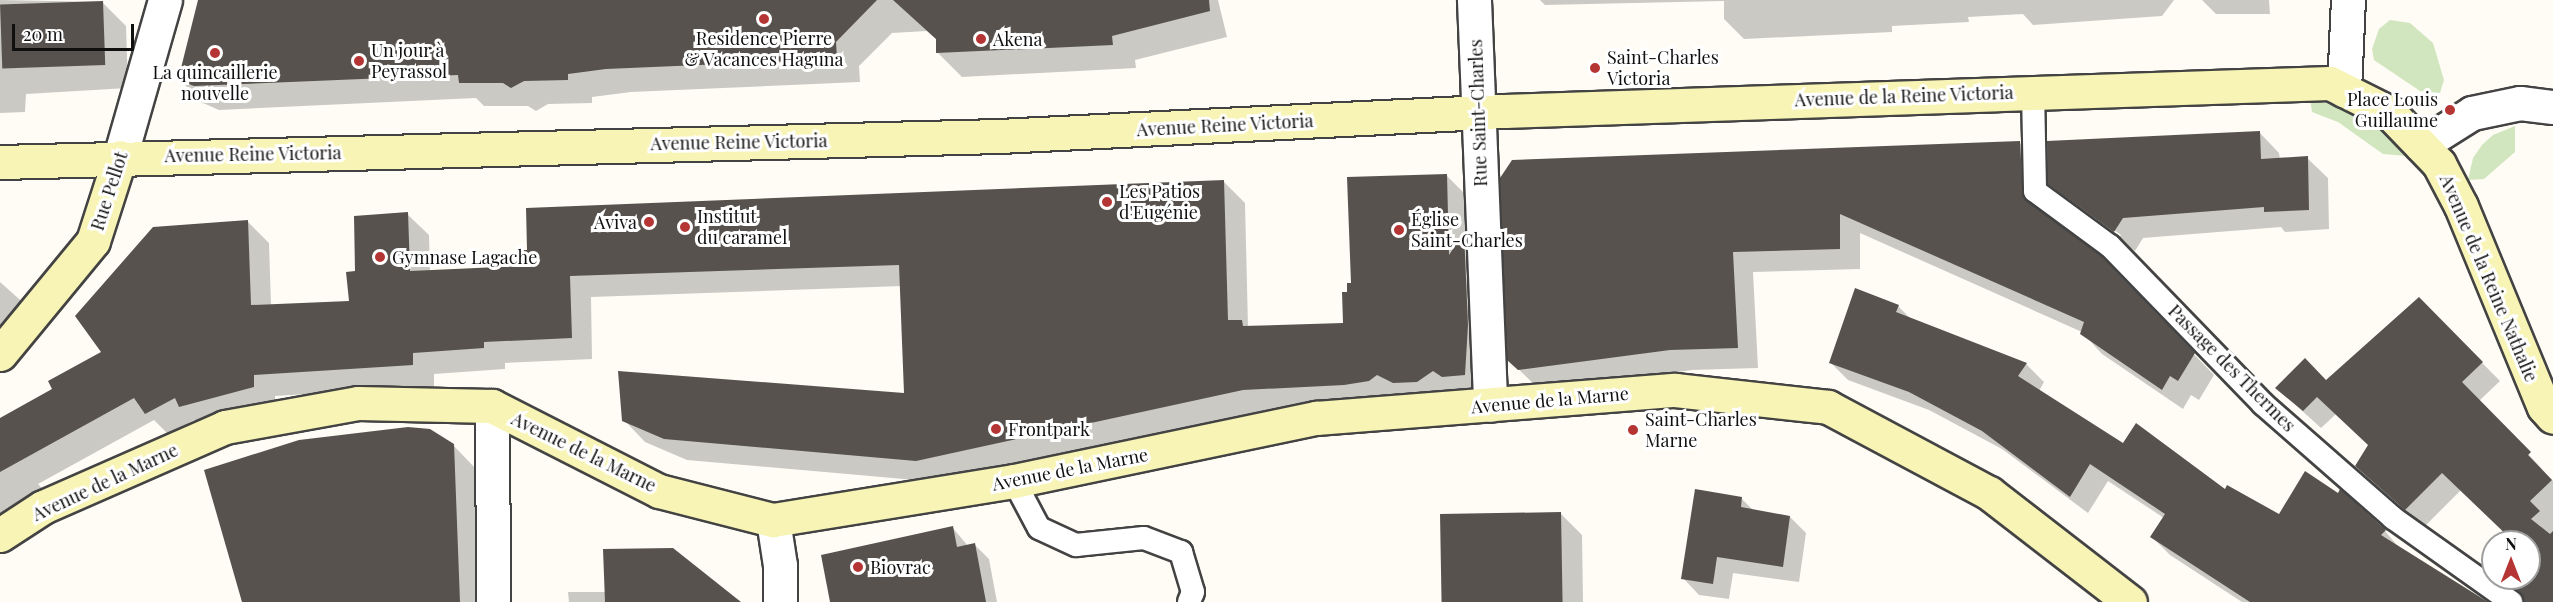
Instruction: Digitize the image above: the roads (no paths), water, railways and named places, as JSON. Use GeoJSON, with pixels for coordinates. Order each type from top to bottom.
{"type":"FeatureCollection","features":[{"type":"Feature","properties":{"kind":"main road","name":"Avenue de la Reine Victoria"},"geometry":{"type":"LineString","coordinates":[[1478,113],[2033,92],[2337,86]]}},
{"type":"Feature","properties":{"kind":"main road","name":"Avenue de la Reine Nathalie"},"geometry":{"type":"LineString","coordinates":[[2337,86],[2390,113],[2439,164],[2462,206],[2544,407],[2553,417]]}},
{"type":"Feature","properties":{"kind":"main road","name":"Avenue Reine Victoria"},"geometry":{"type":"LineString","coordinates":[[0,162],[120,157],[999,136],[1478,113]]}},
{"type":"Feature","properties":{"kind":"main road","name":"Rue Pellot"},"geometry":{"type":"LineString","coordinates":[[0,354],[93,241],[120,157]]}},
{"type":"Feature","properties":{"kind":"main road","name":"Avenue de la Marne"},"geometry":{"type":"LineString","coordinates":[[0,535],[43,507],[225,427],[358,403],[492,406],[659,491],[773,520],[1014,481],[1316,418],[1675,390],[1828,407],[1989,493],[2130,602]]}},
{"type":"Feature","properties":{"kind":"street","name":"Rue Pellot"},"geometry":{"type":"LineString","coordinates":[[120,157],[165,0]]}},
{"type":"Feature","properties":{"kind":"street","name":"Rue Saint-Charles"},"geometry":{"type":"LineString","coordinates":[[1474,0],[1490,405]]}},
{"type":"Feature","properties":{"kind":"street"},"geometry":{"type":"LineString","coordinates":[[2337,86],[2348,0]]}},
{"type":"Feature","properties":{"kind":"street"},"geometry":{"type":"LineString","coordinates":[[2421,145],[2472,113],[2520,103],[2553,107]]}},
{"type":"Feature","properties":{"kind":"street"},"geometry":{"type":"LineString","coordinates":[[492,406],[493,602]]}},
{"type":"Feature","properties":{"kind":"street"},"geometry":{"type":"LineString","coordinates":[[773,520],[780,565],[780,602]]}},
{"type":"Feature","properties":{"kind":"lane","name":"Passage des Thermes"},"geometry":{"type":"LineString","coordinates":[[2033,92],[2035,191],[2110,246],[2263,404],[2393,518],[2511,602]]}},
{"type":"Feature","properties":{"kind":"lane"},"geometry":{"type":"LineString","coordinates":[[1014,481],[1039,528],[1076,544],[1144,538],[1180,552],[1193,592],[1189,602]]}},
{"type":"Feature","properties":{"kind":"place","name":"Residence Pierre & Vacances Haguna"},"geometry":{"type":"Point","coordinates":[764,19]}},
{"type":"Feature","properties":{"kind":"place","name":"Akena"},"geometry":{"type":"Point","coordinates":[981,39]}},
{"type":"Feature","properties":{"kind":"place","name":"La quincaillerie nouvelle"},"geometry":{"type":"Point","coordinates":[215,53]}},
{"type":"Feature","properties":{"kind":"place","name":"Un jour à Peyrassol"},"geometry":{"type":"Point","coordinates":[359,61]}},
{"type":"Feature","properties":{"kind":"place","name":"Saint-Charles Victoria"},"geometry":{"type":"Point","coordinates":[1595,68]}},
{"type":"Feature","properties":{"kind":"place","name":"Place Louis Guillaume"},"geometry":{"type":"Point","coordinates":[2450,110]}},
{"type":"Feature","properties":{"kind":"place","name":"Les Patios d'Eugénie"},"geometry":{"type":"Point","coordinates":[1107,202]}},
{"type":"Feature","properties":{"kind":"place","name":"Aviva"},"geometry":{"type":"Point","coordinates":[649,222]}},
{"type":"Feature","properties":{"kind":"place","name":"Institut du caramel"},"geometry":{"type":"Point","coordinates":[685,227]}},
{"type":"Feature","properties":{"kind":"place","name":"Église Saint-Charles"},"geometry":{"type":"Point","coordinates":[1399,230]}},
{"type":"Feature","properties":{"kind":"place","name":"Gymnase Lagache"},"geometry":{"type":"Point","coordinates":[380,257]}},
{"type":"Feature","properties":{"kind":"place","name":"Frontpark"},"geometry":{"type":"Point","coordinates":[996,429]}},
{"type":"Feature","properties":{"kind":"place","name":"Saint-Charles Marne"},"geometry":{"type":"Point","coordinates":[1633,430]}},
{"type":"Feature","properties":{"kind":"place","name":"Biovrac"},"geometry":{"type":"Point","coordinates":[858,567]}}]}
